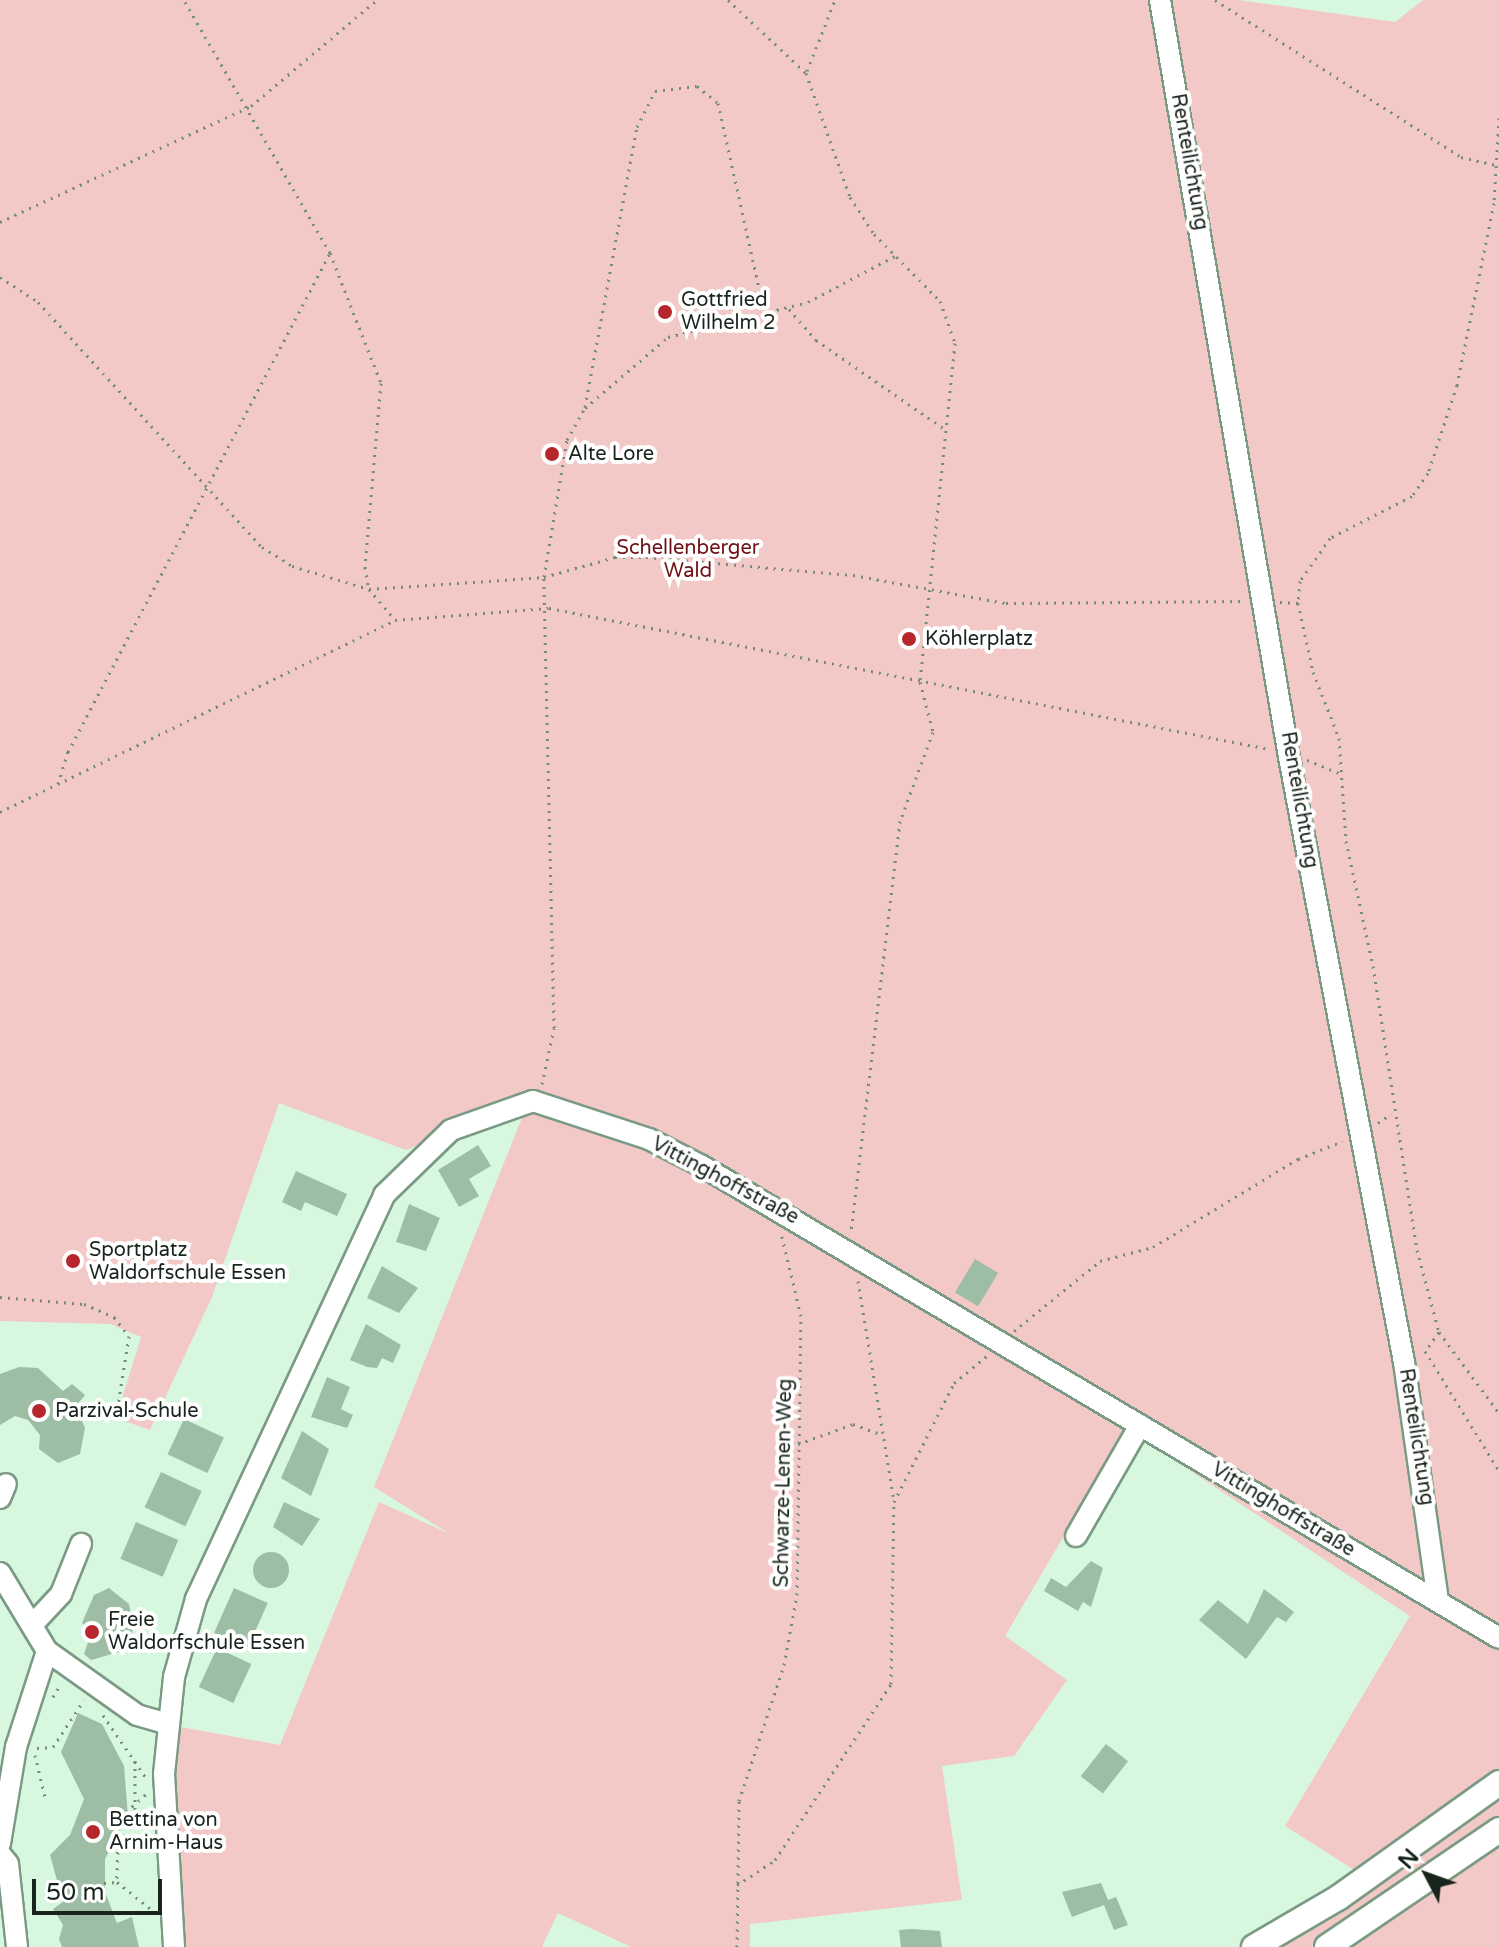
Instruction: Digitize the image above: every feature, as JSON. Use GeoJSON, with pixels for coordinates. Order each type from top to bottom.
{"type":"FeatureCollection","features":[{"type":"Feature","properties":{"kind":"main road"},"geometry":{"type":"LineString","coordinates":[[1254,1947],[1338,1898],[1499,1783]]}},
{"type":"Feature","properties":{"kind":"main road"},"geometry":{"type":"LineString","coordinates":[[1327,1947],[1499,1830]]}},
{"type":"Feature","properties":{"kind":"street","name":"Renteilichtung"},"geometry":{"type":"LineString","coordinates":[[1160,0],[1268,601],[1289,757],[1362,1133],[1438,1600]]}},
{"type":"Feature","properties":{"kind":"street","name":"Vittinghoffstraße"},"geometry":{"type":"LineString","coordinates":[[533,1101],[649,1139],[774,1206],[1499,1638]]}},
{"type":"Feature","properties":{"kind":"street"},"geometry":{"type":"LineString","coordinates":[[174,1947],[158,1792],[196,1599],[384,1195],[451,1130],[533,1101]]}},
{"type":"Feature","properties":{"kind":"street"},"geometry":{"type":"LineString","coordinates":[[1076,1536],[1140,1425]]}},
{"type":"Feature","properties":{"kind":"street"},"geometry":{"type":"LineString","coordinates":[[34,1623],[61,1594],[81,1544]]}},
{"type":"Feature","properties":{"kind":"street"},"geometry":{"type":"LineString","coordinates":[[0,1573],[34,1623],[47,1651],[90,1691],[137,1715],[169,1724]]}},
{"type":"Feature","properties":{"kind":"street"},"geometry":{"type":"LineString","coordinates":[[0,1844],[16,1747],[47,1651]]}},
{"type":"Feature","properties":{"kind":"street"},"geometry":{"type":"LineString","coordinates":[[0,1854],[8,1864],[17,1947]]}},
{"type":"Feature","properties":{"kind":"path"},"geometry":{"type":"LineString","coordinates":[[184,0],[251,106],[330,253],[381,383],[369,589],[395,620]]}},
{"type":"Feature","properties":{"kind":"path"},"geometry":{"type":"LineString","coordinates":[[0,222],[251,106],[377,0]]}},
{"type":"Feature","properties":{"kind":"path"},"geometry":{"type":"LineString","coordinates":[[728,0],[806,73],[850,197],[950,320],[955,343],[932,590],[920,682],[933,732],[900,821],[851,1252],[894,1502],[891,1684],[775,1860],[737,1885]]}},
{"type":"Feature","properties":{"kind":"path"},"geometry":{"type":"LineString","coordinates":[[806,73],[835,0]]}},
{"type":"Feature","properties":{"kind":"path"},"geometry":{"type":"LineString","coordinates":[[1215,0],[1461,157],[1497,167]]}},
{"type":"Feature","properties":{"kind":"path"},"geometry":{"type":"LineString","coordinates":[[533,1101],[549,1068],[554,1028],[549,608],[544,577],[564,451],[585,408],[637,127],[655,91],[697,86],[718,103],[764,310]]}},
{"type":"Feature","properties":{"kind":"path"},"geometry":{"type":"LineString","coordinates":[[1499,118],[1497,167],[1457,385],[1428,473],[1412,496],[1330,538],[1300,581],[1298,603],[1313,672],[1339,738],[1339,773],[1350,868],[1390,1062],[1392,1114],[1439,1332],[1499,1413]]}},
{"type":"Feature","properties":{"kind":"path"},"geometry":{"type":"LineString","coordinates":[[58,784],[68,752],[330,253]]}},
{"type":"Feature","properties":{"kind":"path"},"geometry":{"type":"LineString","coordinates":[[585,408],[668,337],[764,310],[788,307],[895,256]]}},
{"type":"Feature","properties":{"kind":"path"},"geometry":{"type":"LineString","coordinates":[[0,277],[38,302],[206,487],[276,557],[369,589],[544,577],[615,557],[646,557],[741,561],[1006,603],[1298,603]]}},
{"type":"Feature","properties":{"kind":"path"},"geometry":{"type":"LineString","coordinates":[[788,307],[816,340],[946,430]]}},
{"type":"Feature","properties":{"kind":"path"},"geometry":{"type":"LineString","coordinates":[[0,812],[395,620],[549,608],[1289,757],[1339,773]]}},
{"type":"Feature","properties":{"kind":"path"},"geometry":{"type":"LineString","coordinates":[[894,1502],[954,1383],[1004,1343],[1034,1308],[1100,1261],[1153,1247],[1298,1159],[1362,1133],[1392,1114]]}},
{"type":"Feature","properties":{"kind":"path","name":"Schwarze-Lenen-Weg"},"geometry":{"type":"LineString","coordinates":[[737,1947],[739,1801],[784,1665],[797,1595],[801,1316],[774,1206]]}},
{"type":"Feature","properties":{"kind":"path"},"geometry":{"type":"LineString","coordinates":[[0,1297],[84,1304],[114,1317],[129,1336],[116,1417]]}},
{"type":"Feature","properties":{"kind":"path"},"geometry":{"type":"LineString","coordinates":[[1439,1332],[1425,1351],[1499,1471]]}},
{"type":"Feature","properties":{"kind":"path"},"geometry":{"type":"LineString","coordinates":[[798,1444],[853,1424],[881,1434]]}},
{"type":"Feature","properties":{"kind":"path"},"geometry":{"type":"LineString","coordinates":[[47,1708],[62,1681],[90,1691],[158,1792],[133,1811],[126,1812]]}},
{"type":"Feature","properties":{"kind":"path"},"geometry":{"type":"LineString","coordinates":[[34,1748],[53,1747],[90,1691]]}},
{"type":"Feature","properties":{"kind":"path"},"geometry":{"type":"LineString","coordinates":[[32,1734],[45,1797]]}},
{"type":"Feature","properties":{"kind":"path"},"geometry":{"type":"LineString","coordinates":[[117,1882],[118,1844],[133,1811],[135,1760]]}},
{"type":"Feature","properties":{"kind":"path"},"geometry":{"type":"LineString","coordinates":[[104,1883],[117,1882],[170,1918]]}},
{"type":"Feature","properties":{"kind":"green space","name":"Schellenberger Wald"},"geometry":{"type":"Polygon","coordinates":[[[0,0],[1239,0],[1395,22],[1423,0],[1499,0],[1499,1774],[1359,1873],[1285,1826],[1410,1616],[1127,1429],[1005,1636],[1067,1680],[1014,1756],[942,1766],[962,1900],[750,1924],[750,1947],[631,1947],[558,1913],[542,1947],[176,1947],[170,1725],[280,1745],[379,1502],[450,1534],[374,1487],[530,1098],[406,1150],[279,1103],[212,1297],[150,1430],[116,1418],[141,1337],[110,1324],[0,1321],[0,0]]]}},
{"type":"Feature","properties":{"kind":"green space"},"geometry":{"type":"Polygon","coordinates":[[[1499,1794],[1499,1819],[1330,1936],[1311,1947],[1272,1947],[1499,1794]]]}},
{"type":"Feature","properties":{"kind":"green space"},"geometry":{"type":"Polygon","coordinates":[[[1499,1840],[1499,1947],[1342,1947],[1499,1840]]]}},
{"type":"Feature","properties":{"kind":"building"},"geometry":{"type":"Polygon","coordinates":[[[478,1145],[491,1166],[469,1179],[479,1196],[459,1207],[438,1170],[478,1145]]]}},
{"type":"Feature","properties":{"kind":"building"},"geometry":{"type":"Polygon","coordinates":[[[296,1171],[347,1194],[337,1216],[305,1202],[301,1211],[282,1202],[296,1171]]]}},
{"type":"Feature","properties":{"kind":"building"},"geometry":{"type":"Polygon","coordinates":[[[409,1204],[440,1218],[426,1251],[396,1242],[409,1204]]]}},
{"type":"Feature","properties":{"kind":"building"},"geometry":{"type":"Polygon","coordinates":[[[975,1259],[998,1273],[978,1306],[955,1292],[975,1259]]]}},
{"type":"Feature","properties":{"kind":"building"},"geometry":{"type":"Polygon","coordinates":[[[382,1266],[418,1288],[399,1313],[367,1298],[382,1266]]]}},
{"type":"Feature","properties":{"kind":"building"},"geometry":{"type":"Polygon","coordinates":[[[366,1324],[401,1345],[393,1363],[382,1358],[377,1368],[350,1360],[366,1324]]]}},
{"type":"Feature","properties":{"kind":"building","name":"Parzival-Schule"},"geometry":{"type":"Polygon","coordinates":[[[19,1367],[38,1368],[63,1391],[72,1384],[85,1395],[76,1406],[85,1428],[80,1454],[58,1463],[39,1449],[40,1435],[28,1420],[15,1416],[0,1425],[0,1374],[19,1367]]]}},
{"type":"Feature","properties":{"kind":"building"},"geometry":{"type":"Polygon","coordinates":[[[327,1377],[350,1387],[341,1409],[353,1415],[347,1428],[311,1417],[327,1377]]]}},
{"type":"Feature","properties":{"kind":"building"},"geometry":{"type":"Polygon","coordinates":[[[184,1419],[224,1438],[207,1473],[168,1454],[184,1419]]]}},
{"type":"Feature","properties":{"kind":"building"},"geometry":{"type":"Polygon","coordinates":[[[302,1431],[329,1449],[311,1496],[281,1478],[302,1431]]]}},
{"type":"Feature","properties":{"kind":"building"},"geometry":{"type":"Polygon","coordinates":[[[161,1472],[202,1491],[185,1526],[145,1507],[161,1472]]]}},
{"type":"Feature","properties":{"kind":"building"},"geometry":{"type":"Polygon","coordinates":[[[284,1502],[320,1519],[302,1546],[273,1527],[284,1502]]]}},
{"type":"Feature","properties":{"kind":"building"},"geometry":{"type":"Polygon","coordinates":[[[136,1522],[178,1540],[163,1577],[120,1559],[136,1522]]]}},
{"type":"Feature","properties":{"kind":"building"},"geometry":{"type":"Polygon","coordinates":[[[271,1552],[284,1557],[289,1570],[284,1583],[271,1588],[258,1583],[253,1570],[258,1557],[271,1552]]]}},
{"type":"Feature","properties":{"kind":"building"},"geometry":{"type":"Polygon","coordinates":[[[1091,1561],[1103,1568],[1091,1607],[1083,1602],[1078,1611],[1044,1591],[1051,1578],[1066,1587],[1091,1561]]]}},
{"type":"Feature","properties":{"kind":"building"},"geometry":{"type":"Polygon","coordinates":[[[109,1588],[129,1604],[134,1628],[122,1651],[91,1660],[84,1654],[91,1633],[82,1623],[94,1595],[109,1588]]]}},
{"type":"Feature","properties":{"kind":"building"},"geometry":{"type":"Polygon","coordinates":[[[234,1588],[268,1603],[248,1648],[214,1633],[234,1588]]]}},
{"type":"Feature","properties":{"kind":"building"},"geometry":{"type":"Polygon","coordinates":[[[1264,1589],[1294,1612],[1286,1622],[1277,1617],[1246,1659],[1199,1620],[1218,1600],[1248,1624],[1264,1589]]]}},
{"type":"Feature","properties":{"kind":"building"},"geometry":{"type":"Polygon","coordinates":[[[217,1648],[251,1664],[233,1703],[199,1687],[217,1648]]]}},
{"type":"Feature","properties":{"kind":"building","name":"Bettina von Arnim-Haus"},"geometry":{"type":"Polygon","coordinates":[[[78,1713],[102,1724],[124,1766],[128,1816],[105,1859],[105,1892],[117,1923],[132,1917],[139,1947],[62,1947],[59,1939],[63,1925],[53,1909],[63,1902],[50,1855],[70,1835],[84,1799],[61,1752],[78,1713]]]}},
{"type":"Feature","properties":{"kind":"building"},"geometry":{"type":"Polygon","coordinates":[[[1106,1744],[1128,1761],[1103,1794],[1081,1776],[1106,1744]]]}},
{"type":"Feature","properties":{"kind":"building"},"geometry":{"type":"Polygon","coordinates":[[[1101,1883],[1108,1900],[1116,1897],[1128,1925],[1114,1930],[1104,1905],[1072,1917],[1062,1892],[1101,1883]]]}},
{"type":"Feature","properties":{"kind":"building"},"geometry":{"type":"Polygon","coordinates":[[[899,1930],[940,1931],[942,1947],[901,1947],[899,1930]]]}},
{"type":"Feature","properties":{"kind":"place","name":"Gottfried Wilhelm 2"},"geometry":{"type":"Point","coordinates":[665,312]}},
{"type":"Feature","properties":{"kind":"place","name":"Alte Lore"},"geometry":{"type":"Point","coordinates":[552,454]}},
{"type":"Feature","properties":{"kind":"place","name":"Köhlerplatz"},"geometry":{"type":"Point","coordinates":[909,639]}},
{"type":"Feature","properties":{"kind":"place","name":"Sportplatz Waldorfschule Essen"},"geometry":{"type":"Point","coordinates":[73,1261]}},
{"type":"Feature","properties":{"kind":"place","name":"Parzival-Schule"},"geometry":{"type":"Point","coordinates":[39,1411]}},
{"type":"Feature","properties":{"kind":"place","name":"Freie Waldorfschule Essen"},"geometry":{"type":"Point","coordinates":[92,1632]}},
{"type":"Feature","properties":{"kind":"place","name":"Bettina von Arnim-Haus"},"geometry":{"type":"Point","coordinates":[93,1832]}}]}
